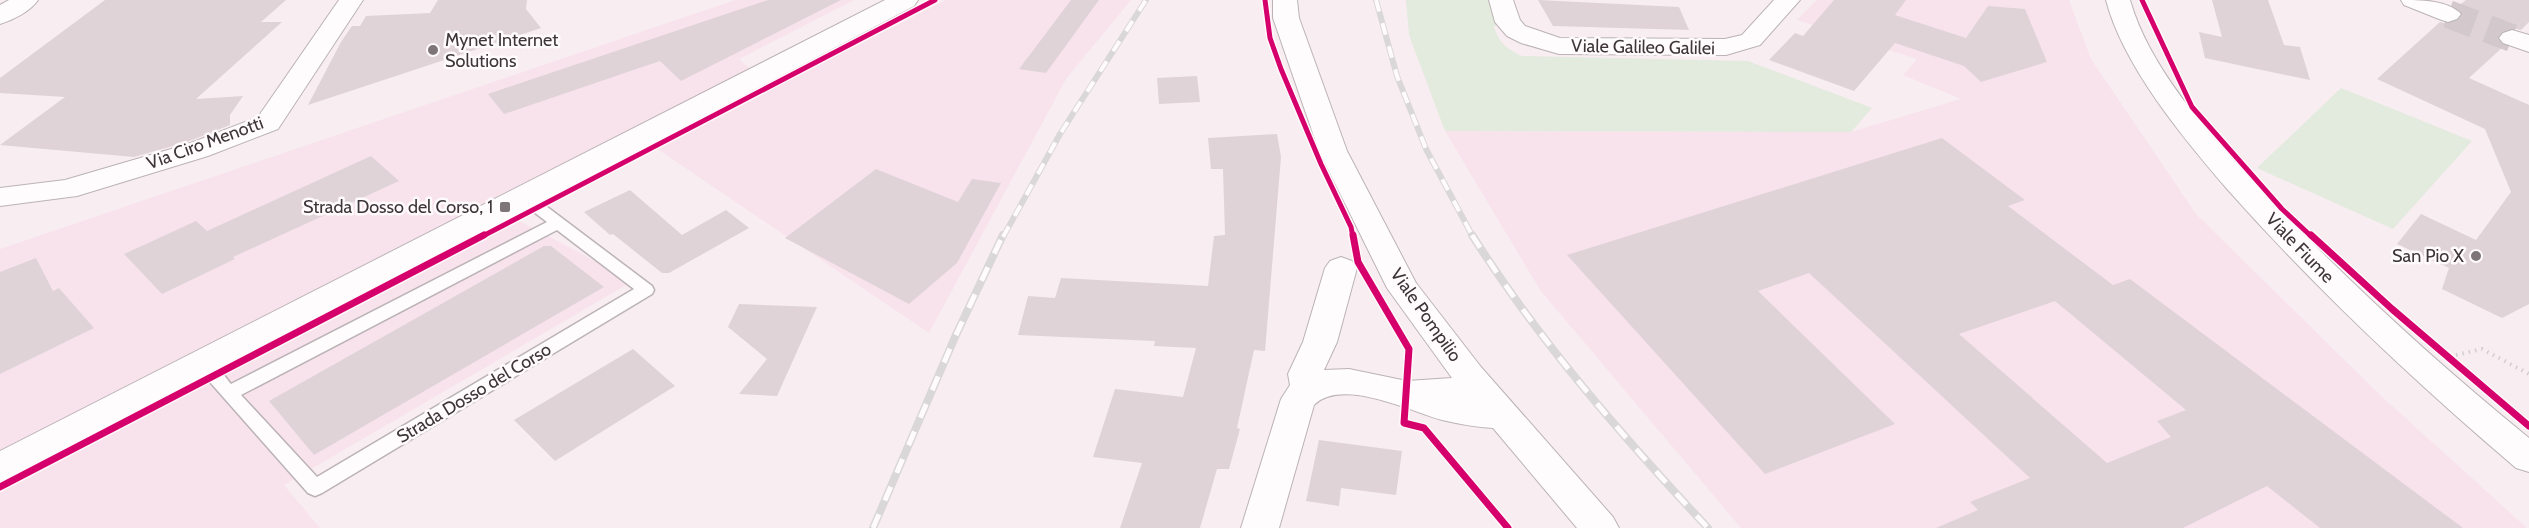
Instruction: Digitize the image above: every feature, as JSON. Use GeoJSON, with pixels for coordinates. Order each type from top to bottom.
{"type":"FeatureCollection","features":[{"type":"Feature","properties":{"kind":"main road"},"geometry":{"type":"LineString","coordinates":[[0,470],[905,0]]}},
{"type":"Feature","properties":{"kind":"street"},"geometry":{"type":"LineString","coordinates":[[0,16],[26,0]]}},
{"type":"Feature","properties":{"kind":"street","name":"Via Ciro Menotti"},"geometry":{"type":"LineString","coordinates":[[0,197],[67,189],[198,150],[268,123],[351,0]]}},
{"type":"Feature","properties":{"kind":"street","name":"Viale Pompilio"},"geometry":{"type":"LineString","coordinates":[[1285,0],[1286,18],[1333,151],[1402,288],[1475,384],[1600,528]]}},
{"type":"Feature","properties":{"kind":"street","name":"Viale Galileo Galilei"},"geometry":{"type":"LineString","coordinates":[[1501,0],[1508,22],[1516,31],[1530,38],[1559,46],[1726,47],[1751,40],[1788,0]]}},
{"type":"Feature","properties":{"kind":"street","name":"Viale Fiume"},"geometry":{"type":"LineString","coordinates":[[2118,0],[2134,40],[2185,122],[2266,215],[2372,321],[2529,458]]}},
{"type":"Feature","properties":{"kind":"street"},"geometry":{"type":"LineString","coordinates":[[2413,0],[2448,14]]}},
{"type":"Feature","properties":{"kind":"street"},"geometry":{"type":"LineString","coordinates":[[1341,268],[1320,342],[1305,374],[1324,384],[1407,394],[1452,391],[1475,384]]}},
{"type":"Feature","properties":{"kind":"street"},"geometry":{"type":"LineString","coordinates":[[1260,528],[1298,399],[1324,384]]}},
{"type":"Feature","properties":{"kind":"street"},"geometry":{"type":"LineString","coordinates":[[1407,394],[1428,404],[1471,413],[1502,415]]}},
{"type":"Feature","properties":{"kind":"lane","name":"Strada Dosso del Corso"},"geometry":{"type":"LineString","coordinates":[[203,364],[315,488],[646,291],[524,197]]}},
{"type":"Feature","properties":{"kind":"lane"},"geometry":{"type":"LineString","coordinates":[[229,393],[558,224]]}},
{"type":"Feature","properties":{"kind":"path"},"geometry":{"type":"LineString","coordinates":[[2448,357],[2482,349],[2529,374]]}},
{"type":"Feature","properties":{"kind":"path"},"geometry":{"type":"LineString","coordinates":[[2448,357],[2457,364]]}},
{"type":"Feature","properties":{"kind":"shaded area"},"geometry":{"type":"Polygon","coordinates":[[[735,0],[854,0],[739,59],[753,72],[0,460],[0,249],[735,0]]]}},
{"type":"Feature","properties":{"kind":"shaded area"},"geometry":{"type":"Polygon","coordinates":[[[946,0],[1131,0],[1066,79],[929,333],[656,148],[946,0]]]}},
{"type":"Feature","properties":{"kind":"shaded area"},"geometry":{"type":"Polygon","coordinates":[[[1406,0],[1495,0],[1502,21],[1494,27],[1496,33],[1504,45],[1522,56],[1748,61],[1872,108],[1851,132],[1445,131],[1409,35],[1406,0]]]}},
{"type":"Feature","properties":{"kind":"shaded area"},"geometry":{"type":"Polygon","coordinates":[[[1817,0],[2069,0],[2091,59],[2196,214],[2380,395],[2527,528],[1741,528],[1540,290],[1445,131],[1851,132],[1961,99],[1903,75],[1917,59],[1797,20],[1817,0]]]}},
{"type":"Feature","properties":{"kind":"shaded area"},"geometry":{"type":"Polygon","coordinates":[[[2341,88],[2472,141],[2393,229],[2257,168],[2341,88]]]}},
{"type":"Feature","properties":{"kind":"shaded area"},"geometry":{"type":"Polygon","coordinates":[[[510,216],[633,281],[284,485],[320,528],[0,528],[0,488],[510,216]]]}},
{"type":"Feature","properties":{"kind":"building"},"geometry":{"type":"Polygon","coordinates":[[[105,0],[286,0],[261,22],[282,22],[196,99],[243,96],[230,115],[230,125],[187,142],[134,157],[0,145],[65,97],[0,93],[0,78],[105,0]]]}},
{"type":"Feature","properties":{"kind":"building","name":"Mynet Internet Solutions"},"geometry":{"type":"Polygon","coordinates":[[[438,0],[527,0],[526,9],[541,28],[308,105],[341,42],[352,26],[360,26],[366,16],[430,13],[438,0]]]}},
{"type":"Feature","properties":{"kind":"building"},"geometry":{"type":"Polygon","coordinates":[[[768,0],[841,0],[681,81],[660,61],[504,114],[488,94],[768,0]]]}},
{"type":"Feature","properties":{"kind":"building"},"geometry":{"type":"Polygon","coordinates":[[[1071,0],[1099,0],[1046,73],[1019,69],[1071,0]]]}},
{"type":"Feature","properties":{"kind":"building"},"geometry":{"type":"Polygon","coordinates":[[[1538,0],[1679,7],[1689,30],[1553,26],[1538,0]]]}},
{"type":"Feature","properties":{"kind":"building"},"geometry":{"type":"Polygon","coordinates":[[[1834,0],[1906,0],[1895,15],[1966,38],[1988,6],[2025,9],[2047,62],[1981,82],[1964,66],[1895,43],[1854,91],[1769,60],[1795,33],[1803,36],[1834,0]]]}},
{"type":"Feature","properties":{"kind":"building"},"geometry":{"type":"Polygon","coordinates":[[[2212,0],[2268,0],[2284,45],[2300,47],[2310,80],[2205,58],[2199,32],[2222,37],[2212,0]]]}},
{"type":"Feature","properties":{"kind":"building"},"geometry":{"type":"Polygon","coordinates":[[[2466,0],[2529,0],[2529,22],[2521,30],[2511,28],[2501,32],[2497,38],[2504,46],[2469,78],[2529,105],[2529,304],[2502,318],[2442,289],[2449,268],[2397,244],[2421,214],[2476,240],[2511,192],[2485,129],[2377,79],[2440,22],[2449,24],[2459,20],[2463,14],[2457,7],[2466,0]]]}},
{"type":"Feature","properties":{"kind":"building"},"geometry":{"type":"Polygon","coordinates":[[[1197,76],[1200,102],[1159,104],[1157,78],[1197,76]]]}},
{"type":"Feature","properties":{"kind":"building"},"geometry":{"type":"Polygon","coordinates":[[[1277,134],[1281,157],[1265,351],[1254,350],[1237,428],[1240,429],[1229,469],[1217,469],[1200,528],[1120,528],[1142,463],[1093,457],[1115,389],[1183,397],[1196,348],[1154,346],[1155,341],[1018,335],[1028,296],[1055,298],[1061,278],[1208,286],[1214,236],[1225,235],[1223,169],[1211,169],[1208,138],[1277,134]]]}},
{"type":"Feature","properties":{"kind":"building"},"geometry":{"type":"Polygon","coordinates":[[[1942,138],[2025,200],[2008,206],[2113,285],[2130,279],[2463,528],[2320,528],[2267,486],[2183,528],[1936,528],[1978,510],[1970,502],[2030,478],[1809,273],[1758,291],[1895,424],[1765,474],[1567,255],[1942,138]],[[2055,301],[1959,334],[2107,463],[2171,437],[2157,421],[2186,410],[2055,301]]]}},
{"type":"Feature","properties":{"kind":"building"},"geometry":{"type":"Polygon","coordinates":[[[371,156],[399,181],[233,257],[235,259],[162,294],[124,254],[196,221],[207,231],[371,156]]]}},
{"type":"Feature","properties":{"kind":"building"},"geometry":{"type":"Polygon","coordinates":[[[876,169],[958,202],[972,179],[1001,183],[957,263],[909,304],[785,238],[876,169]]]}},
{"type":"Feature","properties":{"kind":"building"},"geometry":{"type":"Polygon","coordinates":[[[630,190],[682,235],[726,210],[749,228],[669,273],[662,273],[613,234],[610,235],[584,212],[630,190]]]}},
{"type":"Feature","properties":{"kind":"building"},"geometry":{"type":"Polygon","coordinates":[[[544,246],[551,246],[604,287],[314,455],[269,401],[544,246]]]}},
{"type":"Feature","properties":{"kind":"building"},"geometry":{"type":"Polygon","coordinates":[[[36,258],[53,291],[59,288],[94,328],[0,374],[0,272],[36,258]]]}},
{"type":"Feature","properties":{"kind":"building"},"geometry":{"type":"Polygon","coordinates":[[[739,304],[817,307],[777,396],[739,394],[767,359],[728,327],[739,304]]]}},
{"type":"Feature","properties":{"kind":"building"},"geometry":{"type":"Polygon","coordinates":[[[633,349],[675,386],[555,461],[514,420],[633,349]]]}},
{"type":"Feature","properties":{"kind":"building"},"geometry":{"type":"Polygon","coordinates":[[[1319,440],[1402,451],[1396,495],[1341,488],[1339,506],[1306,501],[1319,440]]]}},
{"type":"Feature","properties":{"kind":"tunnel"},"geometry":{"type":"LineString","coordinates":[[2448,14],[2512,38]]}},
{"type":"Feature","properties":{"kind":"railway"},"geometry":{"type":"LineString","coordinates":[[1003,237],[1060,134],[1146,0]]}},
{"type":"Feature","properties":{"kind":"railway"},"geometry":{"type":"LineString","coordinates":[[1376,0],[1397,76],[1426,149],[1473,237]]}},
{"type":"Feature","properties":{"kind":"railway"},"geometry":{"type":"LineString","coordinates":[[873,528],[955,337],[1003,235]]}},
{"type":"Feature","properties":{"kind":"railway"},"geometry":{"type":"LineString","coordinates":[[1472,235],[1525,313],[1583,387],[1708,528]]}},
{"type":"Feature","properties":{"kind":"cycle path"},"geometry":{"type":"LineString","coordinates":[[0,487],[935,0]]}},
{"type":"Feature","properties":{"kind":"cycle path"},"geometry":{"type":"LineString","coordinates":[[1265,0],[1270,38],[1281,69],[1321,164],[1351,227],[1358,262],[1409,349],[1404,423],[1424,428],[1508,528]]}},
{"type":"Feature","properties":{"kind":"cycle path"},"geometry":{"type":"LineString","coordinates":[[2142,0],[2192,107],[2282,209],[2392,309],[2529,426]]}},
{"type":"Feature","properties":{"kind":"place","name":"Mynet Internet Solutions"},"geometry":{"type":"Point","coordinates":[433,50]}},
{"type":"Feature","properties":{"kind":"place","name":"Strada Dosso del Corso, 1"},"geometry":{"type":"Point","coordinates":[505,207]}},
{"type":"Feature","properties":{"kind":"place","name":"San Pio X"},"geometry":{"type":"Point","coordinates":[2476,256]}}]}
